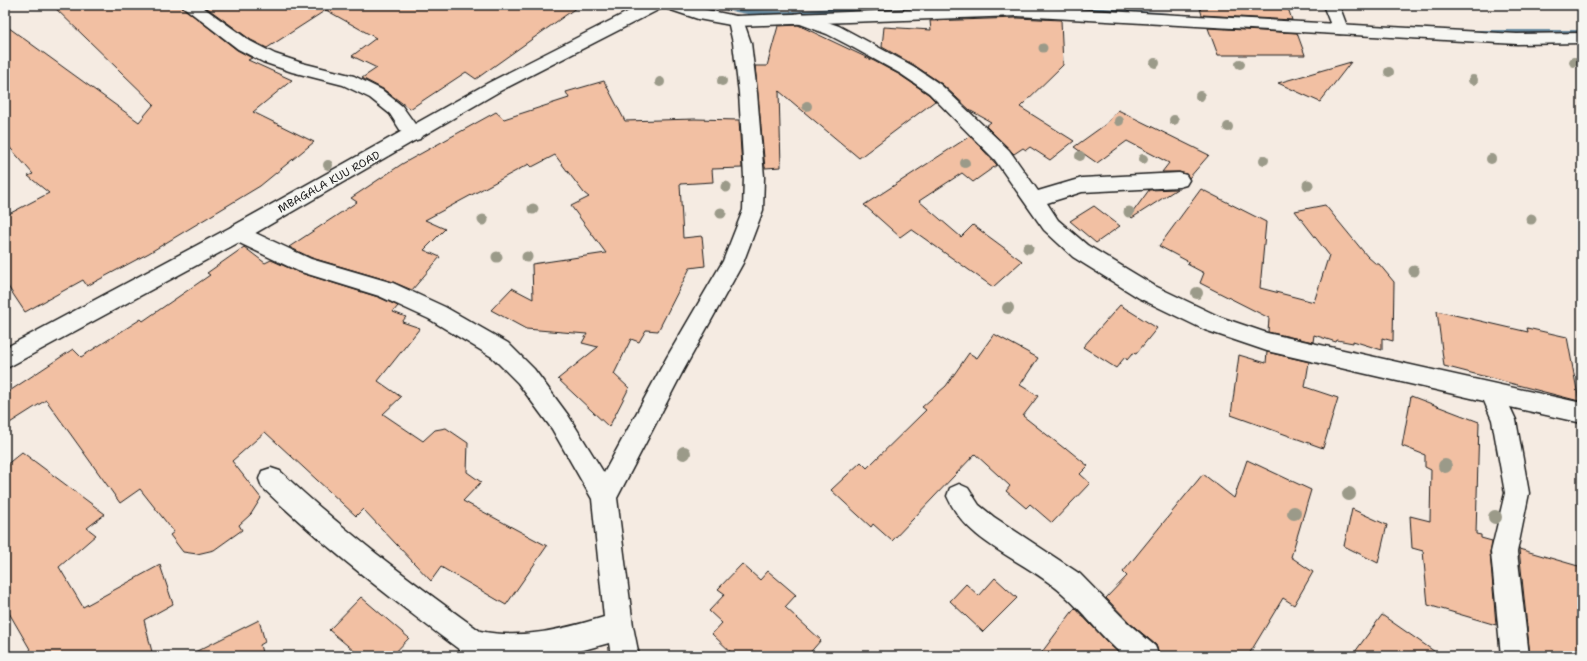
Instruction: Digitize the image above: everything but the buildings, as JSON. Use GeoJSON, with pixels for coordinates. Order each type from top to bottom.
{"type":"FeatureCollection","features":[{"type":"Feature","properties":{"kind":"street"},"geometry":{"type":"LineString","coordinates":[[189,5],[244,45],[269,58],[298,68],[348,80],[376,94],[396,110],[413,134]]}},
{"type":"Feature","properties":{"kind":"street","name":"MBAGALA KUU ROAD"},"geometry":{"type":"LineString","coordinates":[[5,358],[238,233],[494,87],[654,5]]}},
{"type":"Feature","properties":{"kind":"street"},"geometry":{"type":"LineString","coordinates":[[674,5],[704,14],[736,21],[1017,11],[1517,39],[1582,38]]}},
{"type":"Feature","properties":{"kind":"street"},"geometry":{"type":"LineString","coordinates":[[1331,5],[1340,30]]}},
{"type":"Feature","properties":{"kind":"street"},"geometry":{"type":"LineString","coordinates":[[801,18],[833,30],[858,43],[907,70],[935,89],[1002,155],[1051,226],[1080,251],[1147,292],[1213,324],[1267,342],[1582,413]]}},
{"type":"Feature","properties":{"kind":"street"},"geometry":{"type":"LineString","coordinates":[[604,497],[679,357],[733,263],[753,210],[754,177],[748,93],[742,43],[736,21]]}},
{"type":"Feature","properties":{"kind":"street"},"geometry":{"type":"LineString","coordinates":[[1034,200],[1082,185],[1179,180]]}},
{"type":"Feature","properties":{"kind":"street"},"geometry":{"type":"LineString","coordinates":[[238,233],[305,266],[385,289],[437,313],[500,350],[526,376],[560,422],[604,497],[619,626],[625,656]]}},
{"type":"Feature","properties":{"kind":"street"},"geometry":{"type":"LineString","coordinates":[[1493,394],[1504,420],[1517,493],[1512,522],[1504,552],[1515,656]]}},
{"type":"Feature","properties":{"kind":"street"},"geometry":{"type":"LineString","coordinates":[[271,479],[292,500],[391,582],[474,642],[488,647],[502,648],[553,646],[619,626]]}},
{"type":"Feature","properties":{"kind":"street"},"geometry":{"type":"LineString","coordinates":[[959,496],[970,513],[985,526],[1071,583],[1119,634],[1146,656]]}},
{"type":"Feature","properties":{"kind":"waterway"},"geometry":{"type":"LineString","coordinates":[[708,5],[747,12],[792,13],[892,6],[999,5]]}},
{"type":"Feature","properties":{"kind":"waterway"},"geometry":{"type":"LineString","coordinates":[[1026,5],[1169,15]]}},
{"type":"Feature","properties":{"kind":"waterway"},"geometry":{"type":"LineString","coordinates":[[1473,32],[1582,32]]}}]}
